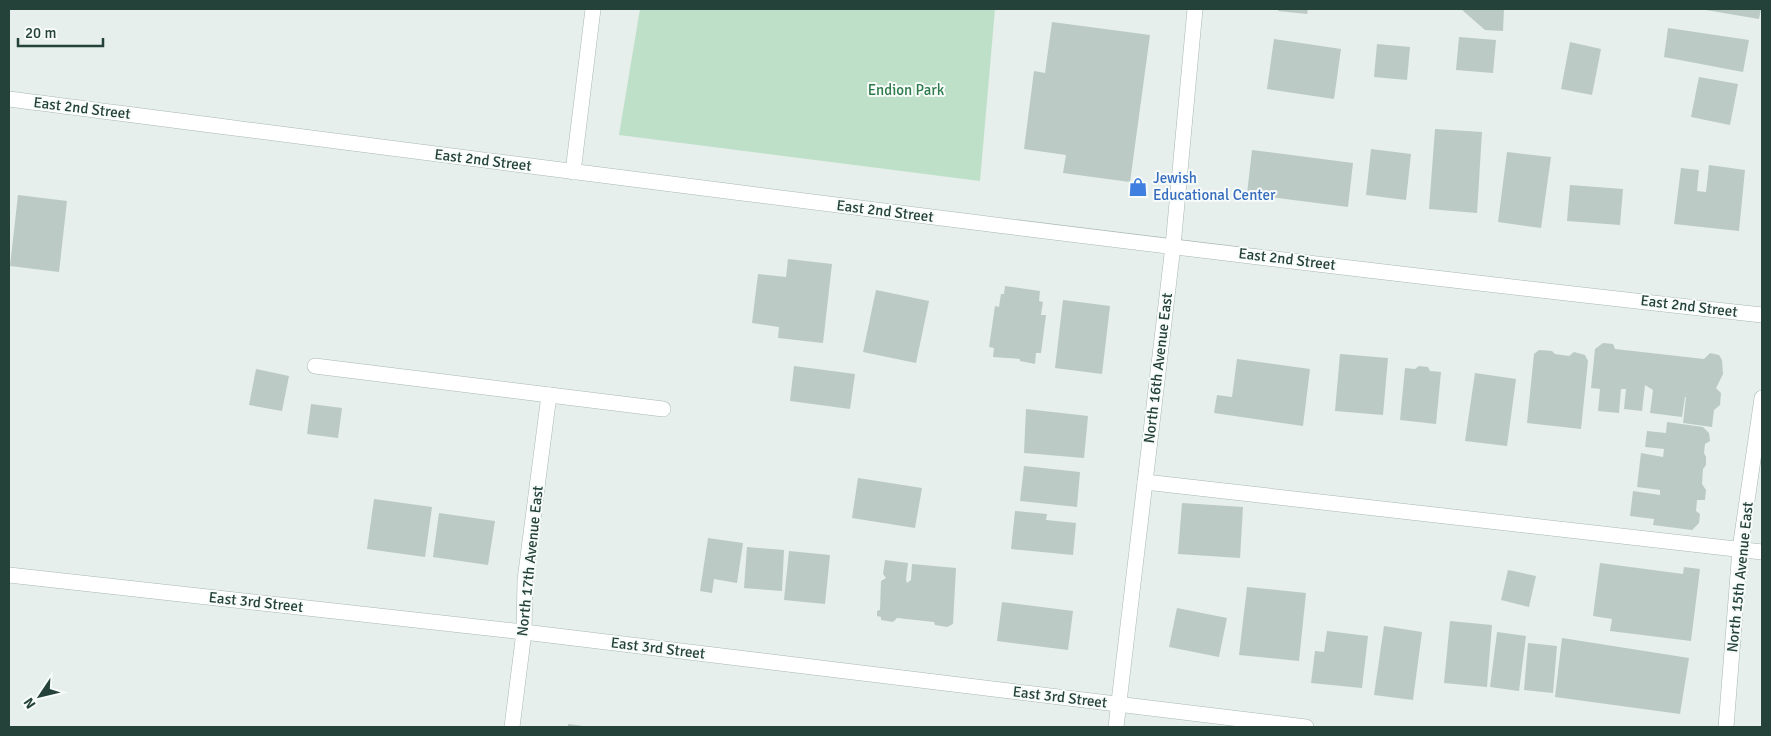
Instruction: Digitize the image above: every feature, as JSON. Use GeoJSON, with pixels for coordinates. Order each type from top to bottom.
{"type":"FeatureCollection","features":[{"type":"Feature","properties":{"kind":"street"},"geometry":{"type":"LineString","coordinates":[[573,172],[593,9]]}},
{"type":"Feature","properties":{"kind":"street","name":"North 16th Avenue East"},"geometry":{"type":"LineString","coordinates":[[1116,727],[1173,246],[1195,9]]}},
{"type":"Feature","properties":{"kind":"street","name":"East 2nd Street"},"geometry":{"type":"LineString","coordinates":[[9,99],[573,172],[1173,246],[1762,314]]}},
{"type":"Feature","properties":{"kind":"street"},"geometry":{"type":"LineString","coordinates":[[315,366],[663,409]]}},
{"type":"Feature","properties":{"kind":"street","name":"North 17th Avenue East"},"geometry":{"type":"LineString","coordinates":[[512,727],[524,632],[526,580],[549,395]]}},
{"type":"Feature","properties":{"kind":"street","name":"North 15th Avenue East"},"geometry":{"type":"LineString","coordinates":[[1726,727],[1740,549],[1762,398]]}},
{"type":"Feature","properties":{"kind":"street"},"geometry":{"type":"LineString","coordinates":[[1145,482],[1762,552]]}},
{"type":"Feature","properties":{"kind":"street","name":"East 3rd Street"},"geometry":{"type":"LineString","coordinates":[[9,575],[524,632],[1306,727]]}},
{"type":"Feature","properties":{"kind":"green space","name":"Endion Park"},"geometry":{"type":"Polygon","coordinates":[[[640,9],[995,9],[980,181],[619,135],[640,9]]]}},
{"type":"Feature","properties":{"kind":"building"},"geometry":{"type":"Polygon","coordinates":[[[1279,9],[1308,9],[1307,14],[1278,11],[1279,9]]]}},
{"type":"Feature","properties":{"kind":"building"},"geometry":{"type":"Polygon","coordinates":[[[1461,9],[1504,9],[1503,31],[1485,30],[1461,9]]]}},
{"type":"Feature","properties":{"kind":"building"},"geometry":{"type":"Polygon","coordinates":[[[1700,9],[1761,9],[1759,19],[1700,9]]]}},
{"type":"Feature","properties":{"kind":"building"},"geometry":{"type":"Polygon","coordinates":[[[1052,22],[1150,35],[1130,182],[1063,173],[1066,155],[1024,149],[1034,71],[1045,73],[1052,22]]]}},
{"type":"Feature","properties":{"kind":"building"},"geometry":{"type":"Polygon","coordinates":[[[1668,28],[1749,40],[1743,72],[1664,57],[1668,28]]]}},
{"type":"Feature","properties":{"kind":"building"},"geometry":{"type":"Polygon","coordinates":[[[1459,37],[1496,40],[1493,73],[1456,70],[1459,37]]]}},
{"type":"Feature","properties":{"kind":"building"},"geometry":{"type":"Polygon","coordinates":[[[1274,39],[1341,49],[1334,99],[1267,89],[1274,39]]]}},
{"type":"Feature","properties":{"kind":"building"},"geometry":{"type":"Polygon","coordinates":[[[1570,42],[1601,49],[1592,95],[1561,89],[1570,42]]]}},
{"type":"Feature","properties":{"kind":"building"},"geometry":{"type":"Polygon","coordinates":[[[1377,44],[1410,47],[1407,80],[1374,77],[1377,44]]]}},
{"type":"Feature","properties":{"kind":"building"},"geometry":{"type":"Polygon","coordinates":[[[1699,77],[1738,84],[1730,125],[1691,117],[1699,77]]]}},
{"type":"Feature","properties":{"kind":"building"},"geometry":{"type":"Polygon","coordinates":[[[1435,129],[1482,132],[1477,213],[1429,209],[1435,129]]]}},
{"type":"Feature","properties":{"kind":"building"},"geometry":{"type":"Polygon","coordinates":[[[1371,149],[1411,154],[1406,200],[1366,195],[1371,149]]]}},
{"type":"Feature","properties":{"kind":"building"},"geometry":{"type":"Polygon","coordinates":[[[1252,150],[1353,163],[1348,207],[1247,194],[1252,150]]]}},
{"type":"Feature","properties":{"kind":"building"},"geometry":{"type":"Polygon","coordinates":[[[1507,152],[1551,157],[1541,228],[1498,222],[1507,152]]]}},
{"type":"Feature","properties":{"kind":"building"},"geometry":{"type":"Polygon","coordinates":[[[1709,165],[1745,170],[1739,231],[1674,224],[1681,168],[1699,170],[1697,191],[1706,192],[1709,165]]]}},
{"type":"Feature","properties":{"kind":"building"},"geometry":{"type":"Polygon","coordinates":[[[1570,185],[1623,189],[1620,225],[1567,221],[1570,185]]]}},
{"type":"Feature","properties":{"kind":"building"},"geometry":{"type":"Polygon","coordinates":[[[18,195],[67,201],[59,272],[10,266],[18,195]]]}},
{"type":"Feature","properties":{"kind":"building"},"geometry":{"type":"Polygon","coordinates":[[[788,259],[832,264],[823,343],[778,338],[779,327],[752,323],[758,274],[786,277],[788,259]]]}},
{"type":"Feature","properties":{"kind":"building"},"geometry":{"type":"Polygon","coordinates":[[[1005,286],[1040,291],[1039,301],[1043,302],[1041,315],[1046,315],[1041,353],[1036,353],[1035,364],[1020,361],[1020,359],[993,357],[994,348],[989,347],[995,306],[999,307],[1001,294],[1004,294],[1005,286]]]}},
{"type":"Feature","properties":{"kind":"building"},"geometry":{"type":"Polygon","coordinates":[[[876,290],[929,301],[916,363],[863,352],[876,290]]]}},
{"type":"Feature","properties":{"kind":"building"},"geometry":{"type":"Polygon","coordinates":[[[1063,300],[1110,306],[1102,374],[1055,368],[1063,300]]]}},
{"type":"Feature","properties":{"kind":"building"},"geometry":{"type":"Polygon","coordinates":[[[1603,343],[1613,344],[1615,349],[1704,359],[1710,353],[1719,355],[1722,360],[1723,374],[1716,388],[1721,393],[1720,405],[1714,410],[1712,427],[1683,423],[1686,397],[1682,417],[1650,413],[1653,390],[1645,385],[1642,411],[1624,409],[1626,389],[1621,389],[1619,413],[1598,411],[1600,389],[1591,388],[1595,349],[1603,343]]]}},
{"type":"Feature","properties":{"kind":"building"},"geometry":{"type":"Polygon","coordinates":[[[1539,350],[1552,351],[1555,354],[1569,356],[1574,352],[1585,355],[1588,361],[1581,429],[1527,423],[1534,354],[1539,350]]]}},
{"type":"Feature","properties":{"kind":"building"},"geometry":{"type":"Polygon","coordinates":[[[1340,354],[1388,358],[1383,415],[1335,411],[1340,354]]]}},
{"type":"Feature","properties":{"kind":"building"},"geometry":{"type":"Polygon","coordinates":[[[1237,359],[1310,369],[1303,426],[1214,413],[1217,395],[1232,397],[1237,359]]]}},
{"type":"Feature","properties":{"kind":"building"},"geometry":{"type":"Polygon","coordinates":[[[794,366],[855,374],[850,409],[790,401],[794,366]]]}},
{"type":"Feature","properties":{"kind":"building"},"geometry":{"type":"Polygon","coordinates":[[[1419,366],[1428,367],[1430,371],[1441,372],[1436,424],[1400,420],[1405,368],[1415,369],[1419,366]]]}},
{"type":"Feature","properties":{"kind":"building"},"geometry":{"type":"Polygon","coordinates":[[[256,369],[289,376],[282,411],[249,405],[256,369]]]}},
{"type":"Feature","properties":{"kind":"building"},"geometry":{"type":"Polygon","coordinates":[[[1475,373],[1516,379],[1507,446],[1465,441],[1475,373]]]}},
{"type":"Feature","properties":{"kind":"building"},"geometry":{"type":"Polygon","coordinates":[[[311,404],[342,408],[338,438],[307,434],[311,404]]]}},
{"type":"Feature","properties":{"kind":"building"},"geometry":{"type":"Polygon","coordinates":[[[1026,409],[1088,416],[1084,458],[1024,453],[1026,409]]]}},
{"type":"Feature","properties":{"kind":"building"},"geometry":{"type":"Polygon","coordinates":[[[1667,422],[1703,427],[1709,433],[1710,441],[1705,444],[1706,465],[1703,469],[1702,484],[1706,490],[1705,500],[1697,500],[1696,511],[1700,514],[1699,523],[1692,530],[1653,525],[1654,519],[1630,516],[1633,491],[1660,495],[1660,490],[1637,487],[1641,453],[1663,457],[1664,449],[1645,447],[1647,431],[1666,433],[1667,422]]]}},
{"type":"Feature","properties":{"kind":"building"},"geometry":{"type":"Polygon","coordinates":[[[1024,466],[1080,472],[1077,507],[1020,501],[1024,466]]]}},
{"type":"Feature","properties":{"kind":"building"},"geometry":{"type":"Polygon","coordinates":[[[858,478],[922,488],[915,528],[852,518],[858,478]]]}},
{"type":"Feature","properties":{"kind":"building"},"geometry":{"type":"Polygon","coordinates":[[[374,499],[432,507],[425,557],[367,549],[374,499]]]}},
{"type":"Feature","properties":{"kind":"building"},"geometry":{"type":"Polygon","coordinates":[[[1182,503],[1243,507],[1240,558],[1178,554],[1182,503]]]}},
{"type":"Feature","properties":{"kind":"building"},"geometry":{"type":"Polygon","coordinates":[[[1015,511],[1047,514],[1046,520],[1076,523],[1073,555],[1011,549],[1015,511]]]}},
{"type":"Feature","properties":{"kind":"building"},"geometry":{"type":"Polygon","coordinates":[[[439,513],[495,521],[488,565],[433,557],[439,513]]]}},
{"type":"Feature","properties":{"kind":"building"},"geometry":{"type":"Polygon","coordinates":[[[708,538],[743,543],[737,583],[714,579],[712,593],[700,591],[708,538]]]}},
{"type":"Feature","properties":{"kind":"building"},"geometry":{"type":"Polygon","coordinates":[[[747,547],[784,550],[782,591],[744,588],[747,547]]]}},
{"type":"Feature","properties":{"kind":"building"},"geometry":{"type":"Polygon","coordinates":[[[789,551],[830,555],[825,604],[784,600],[789,551]]]}},
{"type":"Feature","properties":{"kind":"building"},"geometry":{"type":"Polygon","coordinates":[[[885,560],[908,563],[907,583],[911,580],[912,564],[956,568],[953,624],[947,627],[935,625],[934,622],[897,618],[893,622],[881,620],[881,617],[877,616],[877,611],[880,610],[881,581],[886,578],[883,574],[885,560]]]}},
{"type":"Feature","properties":{"kind":"building"},"geometry":{"type":"Polygon","coordinates":[[[1600,563],[1683,574],[1684,567],[1700,569],[1691,641],[1610,631],[1612,619],[1593,616],[1600,563]]]}},
{"type":"Feature","properties":{"kind":"building"},"geometry":{"type":"Polygon","coordinates":[[[1508,570],[1536,576],[1529,607],[1501,600],[1508,570]]]}},
{"type":"Feature","properties":{"kind":"building"},"geometry":{"type":"Polygon","coordinates":[[[1247,587],[1306,593],[1299,661],[1239,655],[1247,587]]]}},
{"type":"Feature","properties":{"kind":"building"},"geometry":{"type":"Polygon","coordinates":[[[1002,602],[1073,611],[1068,650],[997,641],[1002,602]]]}},
{"type":"Feature","properties":{"kind":"building"},"geometry":{"type":"Polygon","coordinates":[[[1177,608],[1227,618],[1219,657],[1169,647],[1177,608]]]}},
{"type":"Feature","properties":{"kind":"building"},"geometry":{"type":"Polygon","coordinates":[[[1450,621],[1492,625],[1487,687],[1444,683],[1450,621]]]}},
{"type":"Feature","properties":{"kind":"building"},"geometry":{"type":"Polygon","coordinates":[[[1384,626],[1422,632],[1413,700],[1374,695],[1384,626]]]}},
{"type":"Feature","properties":{"kind":"building"},"geometry":{"type":"Polygon","coordinates":[[[1327,631],[1368,636],[1362,688],[1311,683],[1315,651],[1324,652],[1327,631]]]}},
{"type":"Feature","properties":{"kind":"building"},"geometry":{"type":"Polygon","coordinates":[[[1497,632],[1526,636],[1519,691],[1490,687],[1497,632]]]}},
{"type":"Feature","properties":{"kind":"building"},"geometry":{"type":"Polygon","coordinates":[[[1562,638],[1689,658],[1680,714],[1555,697],[1562,638]]]}},
{"type":"Feature","properties":{"kind":"building"},"geometry":{"type":"Polygon","coordinates":[[[1528,643],[1557,646],[1553,693],[1524,690],[1528,643]]]}},
{"type":"Feature","properties":{"kind":"building"},"geometry":{"type":"Polygon","coordinates":[[[568,724],[583,726],[583,727],[568,727],[568,724]]]}},
{"type":"Feature","properties":{"kind":"place","name":"Jewish Educational Center"},"geometry":{"type":"Point","coordinates":[1138,187]}}]}
